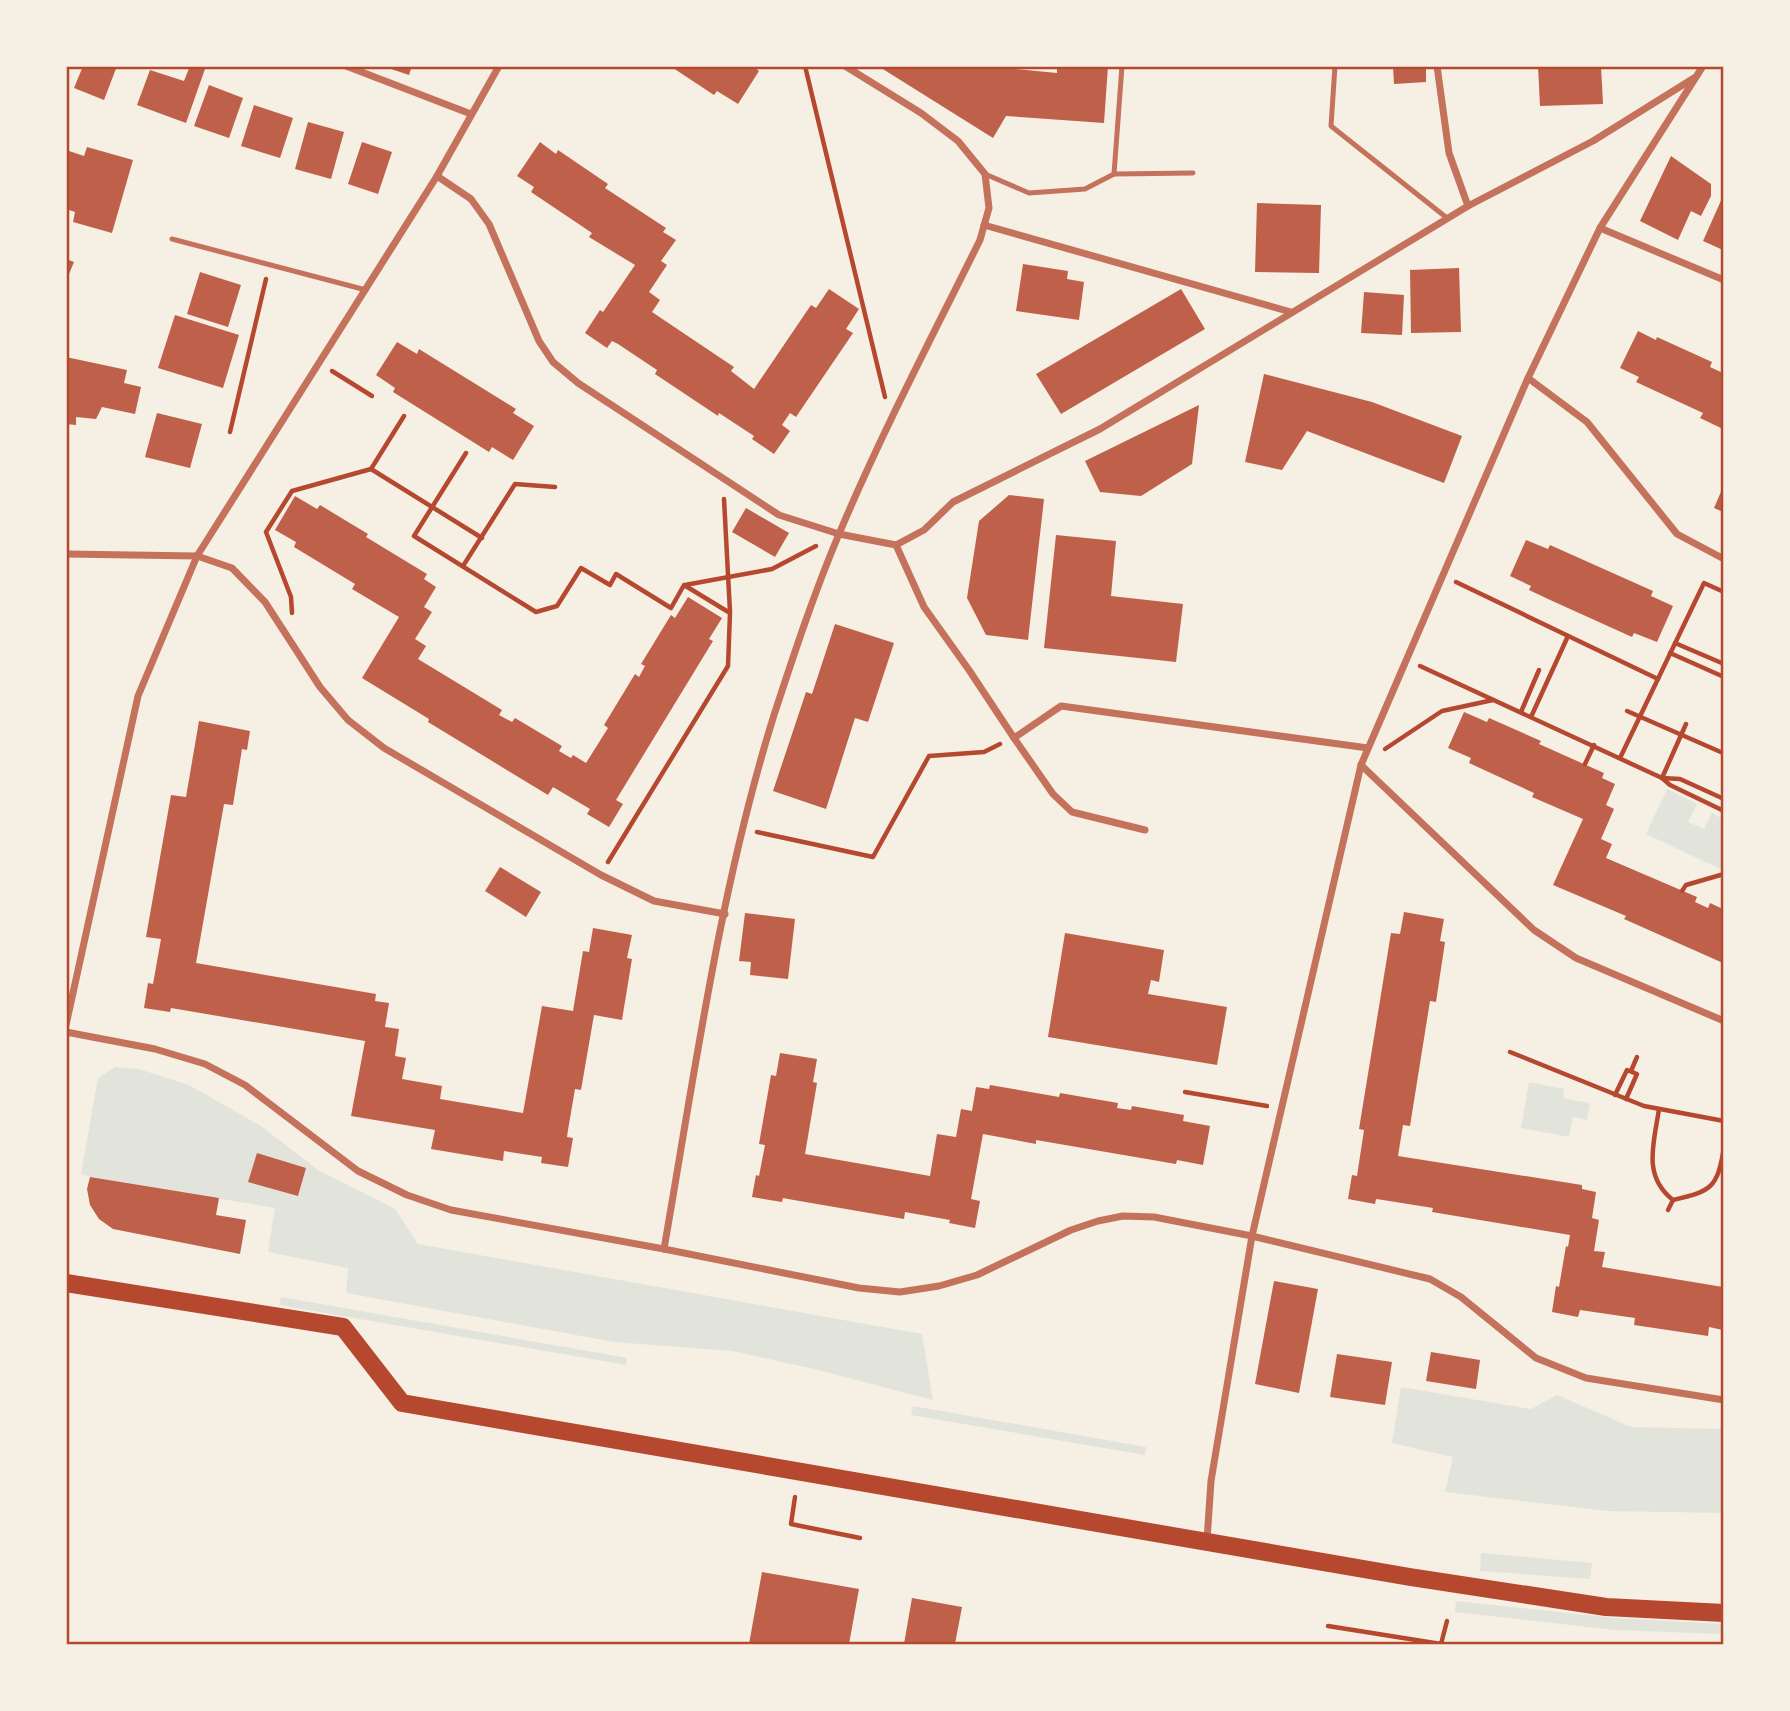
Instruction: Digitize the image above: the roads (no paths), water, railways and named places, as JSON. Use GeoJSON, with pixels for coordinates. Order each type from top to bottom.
{"type":"FeatureCollection","features":[{"type":"Feature","properties":{"kind":"main road"},"geometry":{"type":"LineString","coordinates":[[66,1283],[343,1327],[402,1403],[1410,1577],[1606,1606],[1724,1613]]}},
{"type":"Feature","properties":{"kind":"street"},"geometry":{"type":"LineString","coordinates":[[346,66],[471,114]]}},
{"type":"Feature","properties":{"kind":"street"},"geometry":{"type":"LineString","coordinates":[[66,1025],[138,696],[197,556],[437,176],[499,66]]}},
{"type":"Feature","properties":{"kind":"street"},"geometry":{"type":"LineString","coordinates":[[664,1249],[725,914],[774,717],[839,534],[980,240],[989,208],[985,174],[958,141],[921,113],[845,66]]}},
{"type":"Feature","properties":{"kind":"street"},"geometry":{"type":"LineString","coordinates":[[1437,66],[1449,153],[1468,206]]}},
{"type":"Feature","properties":{"kind":"street"},"geometry":{"type":"LineString","coordinates":[[1206,1542],[1211,1481],[1252,1236],[1361,765],[1528,378],[1600,228],[1703,66]]}},
{"type":"Feature","properties":{"kind":"street"},"geometry":{"type":"LineString","coordinates":[[437,176],[471,199],[489,224],[539,341],[553,362],[579,383],[779,515],[839,534],[896,545],[924,530],[953,502],[1100,429],[1447,218],[1593,141],[1696,76]]}},
{"type":"Feature","properties":{"kind":"street"},"geometry":{"type":"LineString","coordinates":[[984,225],[1291,312]]}},
{"type":"Feature","properties":{"kind":"street"},"geometry":{"type":"LineString","coordinates":[[1600,228],[1724,280]]}},
{"type":"Feature","properties":{"kind":"street"},"geometry":{"type":"LineString","coordinates":[[1528,378],[1587,422],[1677,534],[1724,559]]}},
{"type":"Feature","properties":{"kind":"street"},"geometry":{"type":"LineString","coordinates":[[896,545],[924,607],[1053,794],[1072,812],[1145,830]]}},
{"type":"Feature","properties":{"kind":"street"},"geometry":{"type":"LineString","coordinates":[[66,554],[197,556],[232,568],[265,602],[320,687],[348,720],[384,748],[601,875],[654,901],[725,914]]}},
{"type":"Feature","properties":{"kind":"street"},"geometry":{"type":"LineString","coordinates":[[1014,738],[1061,706],[1368,748]]}},
{"type":"Feature","properties":{"kind":"street"},"geometry":{"type":"LineString","coordinates":[[1361,765],[1534,930],[1576,958],[1724,1021]]}},
{"type":"Feature","properties":{"kind":"street"},"geometry":{"type":"LineString","coordinates":[[66,1032],[155,1049],[205,1064],[245,1085],[358,1171],[407,1195],[451,1210],[859,1288],[900,1292],[939,1286],[977,1275],[1071,1230],[1123,1216],[1154,1217],[1252,1236],[1430,1279],[1461,1297],[1536,1357],[1586,1378],[1724,1400]]}},
{"type":"Feature","properties":{"kind":"lane"},"geometry":{"type":"LineString","coordinates":[[1114,174],[1122,66]]}},
{"type":"Feature","properties":{"kind":"lane"},"geometry":{"type":"LineString","coordinates":[[1335,66],[1331,126],[1447,218]]}},
{"type":"Feature","properties":{"kind":"lane"},"geometry":{"type":"LineString","coordinates":[[985,174],[1030,193],[1085,189],[1114,174],[1193,173]]}},
{"type":"Feature","properties":{"kind":"lane"},"geometry":{"type":"LineString","coordinates":[[172,239],[366,290]]}}]}
